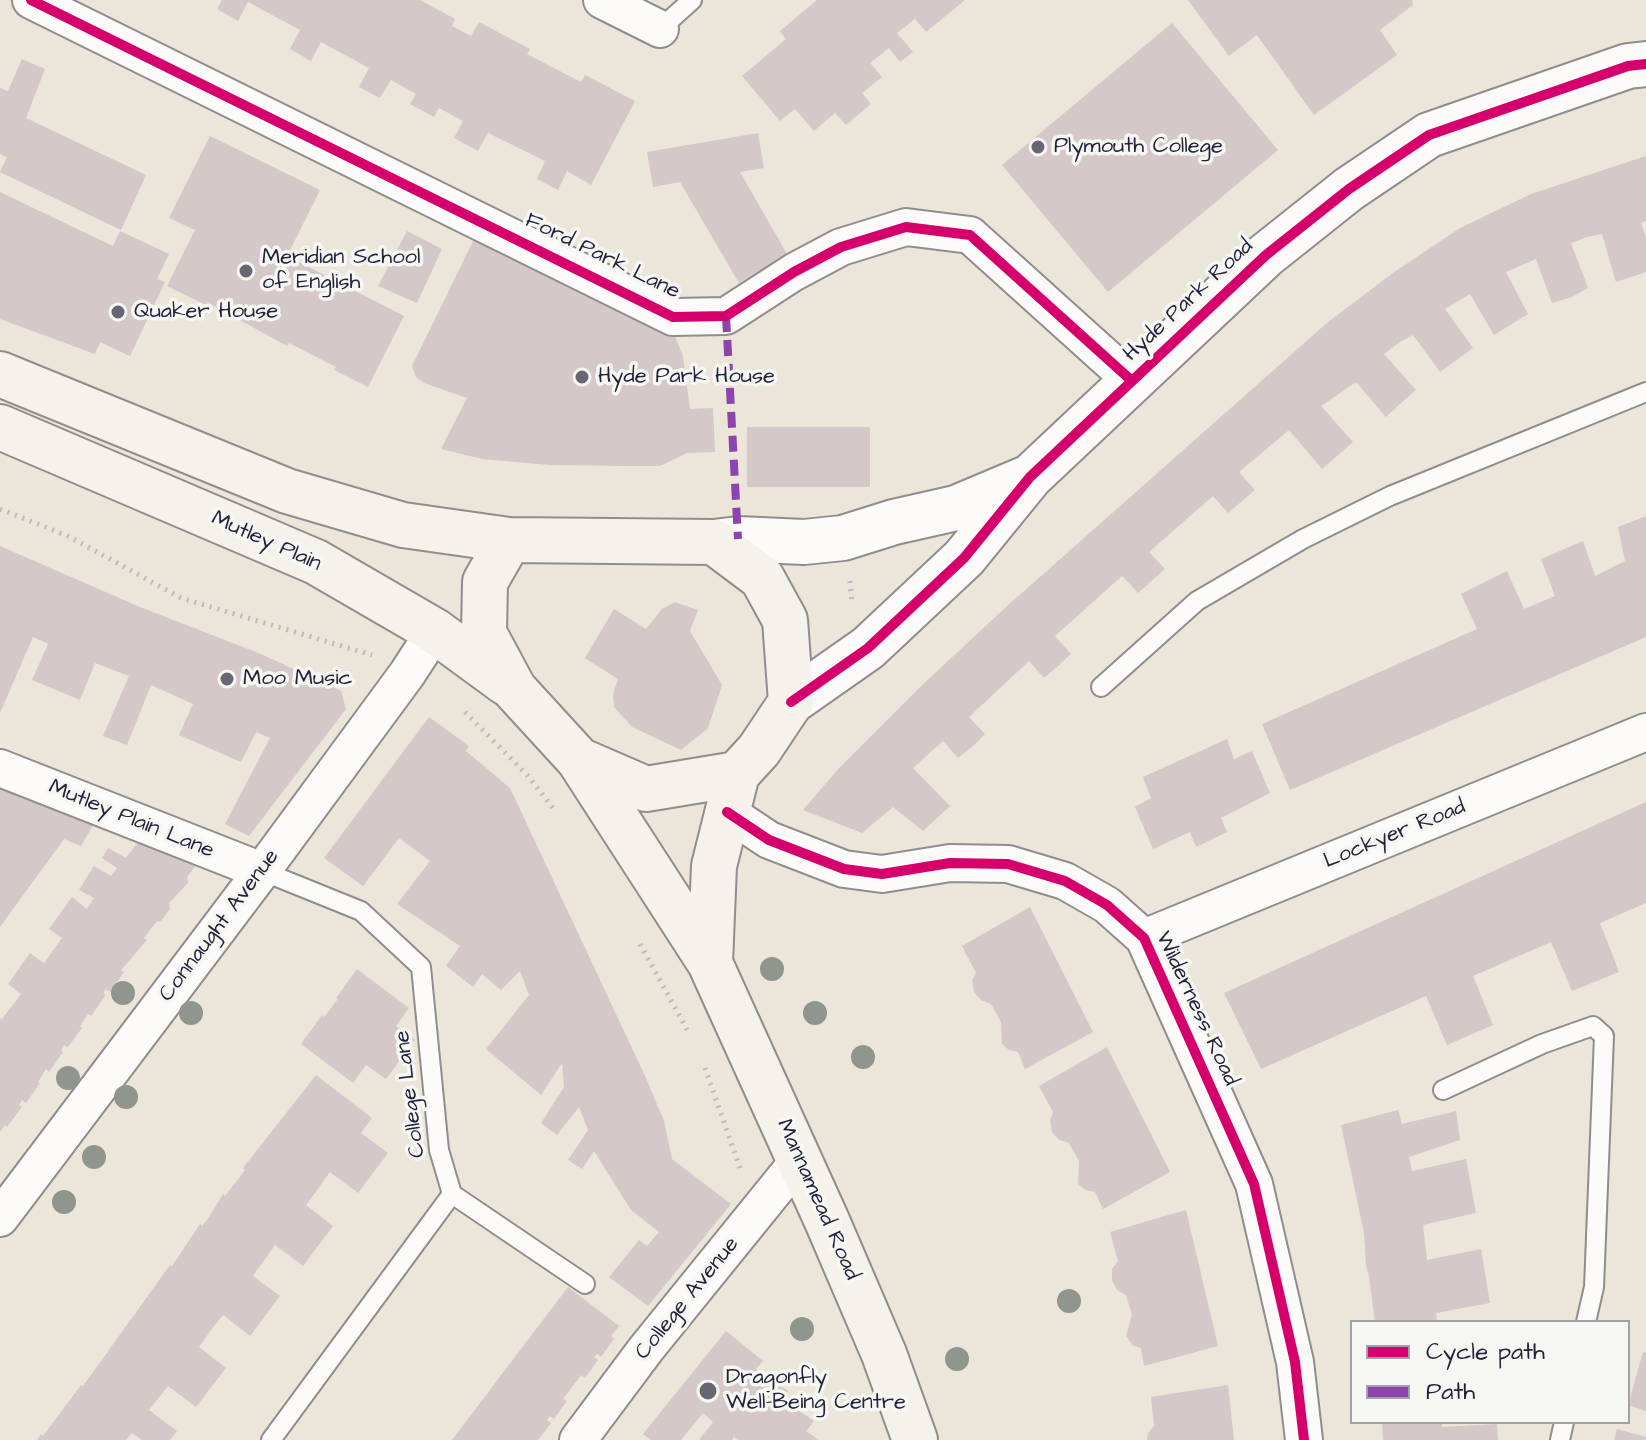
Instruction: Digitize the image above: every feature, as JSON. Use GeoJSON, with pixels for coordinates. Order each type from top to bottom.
{"type":"FeatureCollection","features":[{"type":"Feature","properties":{"kind":"main road"},"geometry":{"type":"LineString","coordinates":[[0,374],[292,492],[403,525],[509,540],[714,542],[762,578],[785,620],[791,702],[732,793],[646,789],[579,760],[514,689],[484,633],[485,582],[509,540]]}},
{"type":"Feature","properties":{"kind":"main road","name":"Mutley Plain"},"geometry":{"type":"LineString","coordinates":[[0,427],[316,562],[435,631],[514,689]]}},
{"type":"Feature","properties":{"kind":"main road","name":"Mannamead Road"},"geometry":{"type":"LineString","coordinates":[[579,760],[710,963],[800,1159],[884,1354],[915,1440]]}},
{"type":"Feature","properties":{"kind":"main road","name":"Mannamead Road"},"geometry":{"type":"LineString","coordinates":[[710,963],[714,866],[732,793]]}},
{"type":"Feature","properties":{"kind":"street","name":"Ford Park Lane"},"geometry":{"type":"LineString","coordinates":[[31,0],[673,317],[726,316],[794,272],[841,247],[906,227],[970,235],[1132,381]]}},
{"type":"Feature","properties":{"kind":"street"},"geometry":{"type":"LineString","coordinates":[[602,0],[660,29]]}},
{"type":"Feature","properties":{"kind":"street","name":"Hyde Park Road"},"geometry":{"type":"LineString","coordinates":[[791,702],[868,648],[964,558],[1030,477],[1266,255],[1349,189],[1429,135],[1628,66],[1646,64]]}},
{"type":"Feature","properties":{"kind":"street","name":"Hyde Park Road"},"geometry":{"type":"LineString","coordinates":[[714,542],[738,539],[804,542],[843,538],[956,508],[1030,477]]}},
{"type":"Feature","properties":{"kind":"street","name":"Connaught Avenue"},"geometry":{"type":"LineString","coordinates":[[0,1218],[262,871],[407,674],[435,631]]}},
{"type":"Feature","properties":{"kind":"street","name":"Lockyer Road"},"geometry":{"type":"LineString","coordinates":[[1144,938],[1646,732]]}},
{"type":"Feature","properties":{"kind":"street","name":"Mutley Plain Lane"},"geometry":{"type":"LineString","coordinates":[[0,768],[262,871]]}},
{"type":"Feature","properties":{"kind":"street","name":"Wilderness Road"},"geometry":{"type":"LineString","coordinates":[[732,793],[769,840],[844,869],[882,874],[950,863],[1008,864],[1065,881],[1107,905],[1144,938],[1254,1184],[1295,1362],[1304,1440]]}},
{"type":"Feature","properties":{"kind":"street","name":"College Avenue"},"geometry":{"type":"LineString","coordinates":[[578,1440],[646,1349],[800,1159]]}},
{"type":"Feature","properties":{"kind":"lane"},"geometry":{"type":"LineString","coordinates":[[660,29],[692,0]]}},
{"type":"Feature","properties":{"kind":"lane"},"geometry":{"type":"LineString","coordinates":[[1101,687],[1197,601],[1303,539],[1390,496],[1646,392]]}},
{"type":"Feature","properties":{"kind":"lane","name":"College Lane"},"geometry":{"type":"LineString","coordinates":[[262,871],[361,911],[421,967],[439,1150],[452,1194]]}},
{"type":"Feature","properties":{"kind":"lane"},"geometry":{"type":"LineString","coordinates":[[1443,1090],[1542,1044],[1593,1026],[1604,1036],[1594,1287],[1586,1320]]}},
{"type":"Feature","properties":{"kind":"lane"},"geometry":{"type":"LineString","coordinates":[[271,1440],[452,1194],[585,1284]]}},
{"type":"Feature","properties":{"kind":"path"},"geometry":{"type":"LineString","coordinates":[[0,509],[68,536],[181,598],[371,655],[448,695],[528,776],[561,818]]}},
{"type":"Feature","properties":{"kind":"path"},"geometry":{"type":"LineString","coordinates":[[634,934],[693,1040]]}},
{"type":"Feature","properties":{"kind":"path"},"geometry":{"type":"LineString","coordinates":[[704,1066],[756,1214]]}},
{"type":"Feature","properties":{"kind":"building"},"geometry":{"type":"Polygon","coordinates":[[[222,0],[420,0],[455,19],[452,26],[471,36],[479,22],[530,49],[527,54],[581,82],[585,75],[635,101],[591,185],[567,171],[558,190],[537,179],[545,161],[488,133],[478,151],[454,138],[463,121],[439,108],[434,117],[410,104],[416,94],[391,80],[380,98],[359,87],[369,68],[321,42],[311,61],[290,49],[300,30],[248,2],[238,21],[217,9],[222,0]]]}},
{"type":"Feature","properties":{"kind":"building"},"geometry":{"type":"Polygon","coordinates":[[[817,0],[965,0],[926,32],[915,19],[897,33],[913,52],[900,62],[889,48],[870,63],[882,77],[862,93],[871,104],[846,125],[835,113],[814,131],[795,109],[780,121],[742,76],[786,39],[780,31],[817,0]]]}},
{"type":"Feature","properties":{"kind":"building"},"geometry":{"type":"Polygon","coordinates":[[[1188,0],[1412,0],[1413,5],[1380,30],[1397,55],[1314,115],[1257,35],[1229,56],[1188,0]]]}},
{"type":"Feature","properties":{"kind":"building"},"geometry":{"type":"Polygon","coordinates":[[[1172,23],[1278,150],[1108,292],[1002,165],[1172,23]]]}},
{"type":"Feature","properties":{"kind":"building"},"geometry":{"type":"Polygon","coordinates":[[[22,59],[45,69],[26,118],[146,175],[121,230],[0,172],[7,157],[0,154],[0,88],[8,91],[22,59]]]}},
{"type":"Feature","properties":{"kind":"building"},"geometry":{"type":"Polygon","coordinates":[[[758,133],[764,168],[740,172],[787,254],[739,283],[680,182],[653,187],[647,152],[758,133]]]}},
{"type":"Feature","properties":{"kind":"building","name":"Meridian School of English"},"geometry":{"type":"Polygon","coordinates":[[[210,136],[320,190],[287,256],[404,316],[368,387],[289,343],[287,346],[207,302],[206,305],[167,286],[195,230],[169,218],[210,136]]]}},
{"type":"Feature","properties":{"kind":"building"},"geometry":{"type":"Polygon","coordinates":[[[1646,156],[1646,221],[1641,223],[1646,237],[1646,272],[1616,282],[1602,234],[1587,237],[1571,243],[1588,288],[1552,303],[1536,259],[1506,272],[1528,314],[1494,335],[1470,294],[1445,309],[1473,348],[1440,372],[1413,335],[1384,354],[1416,390],[1386,417],[1356,382],[1321,406],[1353,442],[1322,469],[1289,430],[1239,472],[1255,490],[1228,513],[1213,496],[1149,552],[1165,569],[1138,593],[1122,576],[1055,636],[1071,654],[1058,666],[1044,678],[1029,661],[969,717],[985,734],[972,747],[958,758],[943,741],[913,768],[950,806],[923,831],[893,807],[862,833],[803,810],[840,767],[920,687],[1006,607],[1328,322],[1460,228],[1531,194],[1646,156]]]}},
{"type":"Feature","properties":{"kind":"building"},"geometry":{"type":"Polygon","coordinates":[[[0,192],[113,246],[120,231],[169,254],[157,279],[165,282],[130,356],[100,342],[95,354],[0,319],[0,192]]]}},
{"type":"Feature","properties":{"kind":"building"},"geometry":{"type":"Polygon","coordinates":[[[407,231],[442,249],[417,303],[378,286],[407,231]]]}},
{"type":"Feature","properties":{"kind":"building","name":"Hyde Park House"},"geometry":{"type":"Polygon","coordinates":[[[477,233],[675,336],[683,356],[690,409],[713,408],[715,452],[687,453],[660,466],[626,466],[550,465],[482,459],[441,449],[467,398],[424,383],[416,377],[412,366],[477,233]]]}},
{"type":"Feature","properties":{"kind":"building"},"geometry":{"type":"Polygon","coordinates":[[[747,427],[870,427],[870,487],[747,487],[747,427]]]}},
{"type":"Feature","properties":{"kind":"building"},"geometry":{"type":"Polygon","coordinates":[[[1646,516],[1646,637],[1290,790],[1262,724],[1477,629],[1461,594],[1507,571],[1524,609],[1555,596],[1541,559],[1583,541],[1595,576],[1625,561],[1618,527],[1646,516]]]}},
{"type":"Feature","properties":{"kind":"building"},"geometry":{"type":"Polygon","coordinates":[[[0,546],[140,607],[261,654],[341,691],[346,709],[249,836],[225,824],[270,738],[256,732],[241,762],[179,735],[193,704],[151,685],[127,745],[103,736],[129,676],[95,663],[80,700],[32,680],[48,644],[33,637],[0,713],[0,546]]]}},
{"type":"Feature","properties":{"kind":"building"},"geometry":{"type":"Polygon","coordinates":[[[675,602],[698,610],[690,631],[722,685],[708,728],[681,750],[632,727],[614,707],[613,694],[618,679],[585,658],[614,609],[646,629],[662,609],[675,602]]]}},
{"type":"Feature","properties":{"kind":"building"},"geometry":{"type":"Polygon","coordinates":[[[429,717],[469,746],[466,751],[510,788],[646,1078],[664,1121],[672,1159],[731,1204],[648,1306],[609,1277],[639,1240],[647,1246],[659,1232],[631,1210],[594,1151],[582,1169],[568,1160],[588,1130],[579,1107],[557,1135],[541,1123],[564,1087],[562,1063],[541,1095],[486,1049],[529,995],[520,971],[501,990],[482,974],[473,987],[446,966],[460,946],[397,904],[430,861],[399,838],[363,886],[324,858],[429,717]]]}},
{"type":"Feature","properties":{"kind":"building"},"geometry":{"type":"Polygon","coordinates":[[[1227,739],[1234,759],[1252,751],[1270,793],[1221,818],[1227,832],[1196,847],[1190,832],[1153,849],[1135,807],[1151,798],[1143,777],[1227,739]]]}},
{"type":"Feature","properties":{"kind":"building"},"geometry":{"type":"Polygon","coordinates":[[[0,782],[95,822],[81,846],[64,839],[0,927],[0,782]]]}},
{"type":"Feature","properties":{"kind":"building"},"geometry":{"type":"Polygon","coordinates":[[[1646,802],[1646,903],[1600,923],[1619,972],[1572,991],[1551,942],[1473,976],[1493,1025],[1447,1045],[1426,996],[1261,1069],[1224,993],[1646,802]]]}},
{"type":"Feature","properties":{"kind":"building"},"geometry":{"type":"Polygon","coordinates":[[[141,838],[199,861],[187,877],[188,883],[169,903],[170,909],[161,921],[156,922],[144,938],[147,940],[121,970],[124,972],[110,992],[106,989],[105,996],[91,1016],[88,1014],[68,1047],[64,1045],[63,1052],[49,1072],[46,1069],[26,1103],[22,1100],[19,1105],[22,1107],[0,1132],[0,1018],[21,994],[8,984],[30,953],[44,963],[62,938],[49,929],[72,897],[87,909],[94,898],[79,890],[94,866],[111,876],[117,868],[102,858],[108,848],[126,858],[141,838]]]}},
{"type":"Feature","properties":{"kind":"building"},"geometry":{"type":"Polygon","coordinates":[[[1030,907],[1093,1032],[1025,1069],[1018,1052],[1002,1044],[1001,1022],[991,1004],[981,1000],[974,992],[972,981],[976,973],[962,946],[1030,907]]]}},
{"type":"Feature","properties":{"kind":"building"},"geometry":{"type":"Polygon","coordinates":[[[357,969],[409,1008],[396,1026],[415,1040],[386,1079],[366,1065],[353,1083],[301,1044],[338,999],[357,969]]]}},
{"type":"Feature","properties":{"kind":"building"},"geometry":{"type":"Polygon","coordinates":[[[1107,1047],[1170,1172],[1103,1209],[1095,1192],[1078,1184],[1079,1161],[1069,1143],[1059,1140],[1052,1132],[1050,1121],[1053,1112],[1039,1086],[1107,1047]]]}},
{"type":"Feature","properties":{"kind":"building"},"geometry":{"type":"Polygon","coordinates":[[[316,1075],[372,1118],[361,1133],[388,1153],[358,1193],[330,1172],[306,1205],[333,1226],[303,1266],[275,1245],[253,1276],[280,1296],[250,1336],[223,1315],[199,1347],[226,1368],[196,1407],[168,1386],[149,1410],[177,1431],[170,1440],[142,1440],[132,1433],[126,1440],[37,1440],[83,1386],[200,1224],[202,1226],[223,1194],[225,1196],[245,1170],[243,1168],[316,1075]]]}},
{"type":"Feature","properties":{"kind":"building"},"geometry":{"type":"Polygon","coordinates":[[[1398,1110],[1402,1124],[1456,1111],[1460,1140],[1409,1157],[1412,1171],[1466,1159],[1476,1213],[1423,1225],[1427,1260],[1481,1249],[1490,1303],[1436,1313],[1437,1320],[1375,1320],[1364,1233],[1341,1125],[1398,1110]]]}},
{"type":"Feature","properties":{"kind":"building"},"geometry":{"type":"Polygon","coordinates":[[[1186,1210],[1218,1346],[1144,1366],[1141,1348],[1132,1345],[1126,1336],[1132,1315],[1126,1295],[1117,1290],[1112,1280],[1112,1269],[1118,1261],[1110,1232],[1186,1210]]]}},
{"type":"Feature","properties":{"kind":"building"},"geometry":{"type":"Polygon","coordinates":[[[568,1287],[619,1326],[601,1357],[597,1354],[594,1357],[598,1360],[585,1378],[581,1375],[563,1399],[567,1401],[554,1419],[550,1416],[547,1420],[551,1423],[538,1440],[452,1440],[568,1287]]]}},
{"type":"Feature","properties":{"kind":"building"},"geometry":{"type":"Polygon","coordinates":[[[726,1331],[763,1361],[756,1369],[788,1391],[781,1398],[814,1421],[806,1431],[819,1440],[738,1440],[734,1437],[732,1440],[699,1440],[713,1422],[703,1413],[681,1440],[651,1440],[643,1434],[726,1331]]]}},
{"type":"Feature","properties":{"kind":"building"},"geometry":{"type":"Polygon","coordinates":[[[1643,1352],[1646,1353],[1646,1411],[1630,1406],[1643,1352]]]}},
{"type":"Feature","properties":{"kind":"building"},"geometry":{"type":"Polygon","coordinates":[[[1228,1385],[1234,1440],[1147,1440],[1154,1426],[1151,1397],[1228,1385]]]}},
{"type":"Feature","properties":{"kind":"building"},"geometry":{"type":"Polygon","coordinates":[[[1382,1424],[1442,1424],[1442,1427],[1497,1424],[1498,1440],[1383,1440],[1382,1424]]]}},
{"type":"Feature","properties":{"kind":"building"},"geometry":{"type":"Polygon","coordinates":[[[1617,1429],[1646,1437],[1646,1440],[1614,1440],[1617,1429]]]}},
{"type":"Feature","properties":{"kind":"marked path"},"geometry":{"type":"LineString","coordinates":[[726,316],[738,539]]}},
{"type":"Feature","properties":{"kind":"cycle path"},"geometry":{"type":"LineString","coordinates":[[31,0],[673,317],[726,316],[794,272],[841,247],[906,227],[970,235],[1132,381]]}},
{"type":"Feature","properties":{"kind":"cycle path"},"geometry":{"type":"LineString","coordinates":[[791,702],[868,648],[964,558],[1030,477],[1266,255],[1349,189],[1429,135],[1628,66],[1646,64]]}},
{"type":"Feature","properties":{"kind":"cycle path"},"geometry":{"type":"LineString","coordinates":[[727,812],[769,840],[844,869],[882,874],[950,863],[1008,864],[1065,881],[1107,905],[1144,938],[1254,1184],[1295,1362],[1304,1440]]}},
{"type":"Feature","properties":{"kind":"place","name":"Plymouth College"},"geometry":{"type":"Point","coordinates":[1038,147]}},
{"type":"Feature","properties":{"kind":"place","name":"Meridian School of English"},"geometry":{"type":"Point","coordinates":[246,271]}},
{"type":"Feature","properties":{"kind":"place","name":"Quaker House"},"geometry":{"type":"Point","coordinates":[118,312]}},
{"type":"Feature","properties":{"kind":"place","name":"Hyde Park House"},"geometry":{"type":"Point","coordinates":[582,377]}},
{"type":"Feature","properties":{"kind":"place","name":"Moo Music"},"geometry":{"type":"Point","coordinates":[227,679]}},
{"type":"Feature","properties":{"kind":"place","name":"Dragonfly Well-Being Centre"},"geometry":{"type":"Point","coordinates":[708,1391]}}]}
